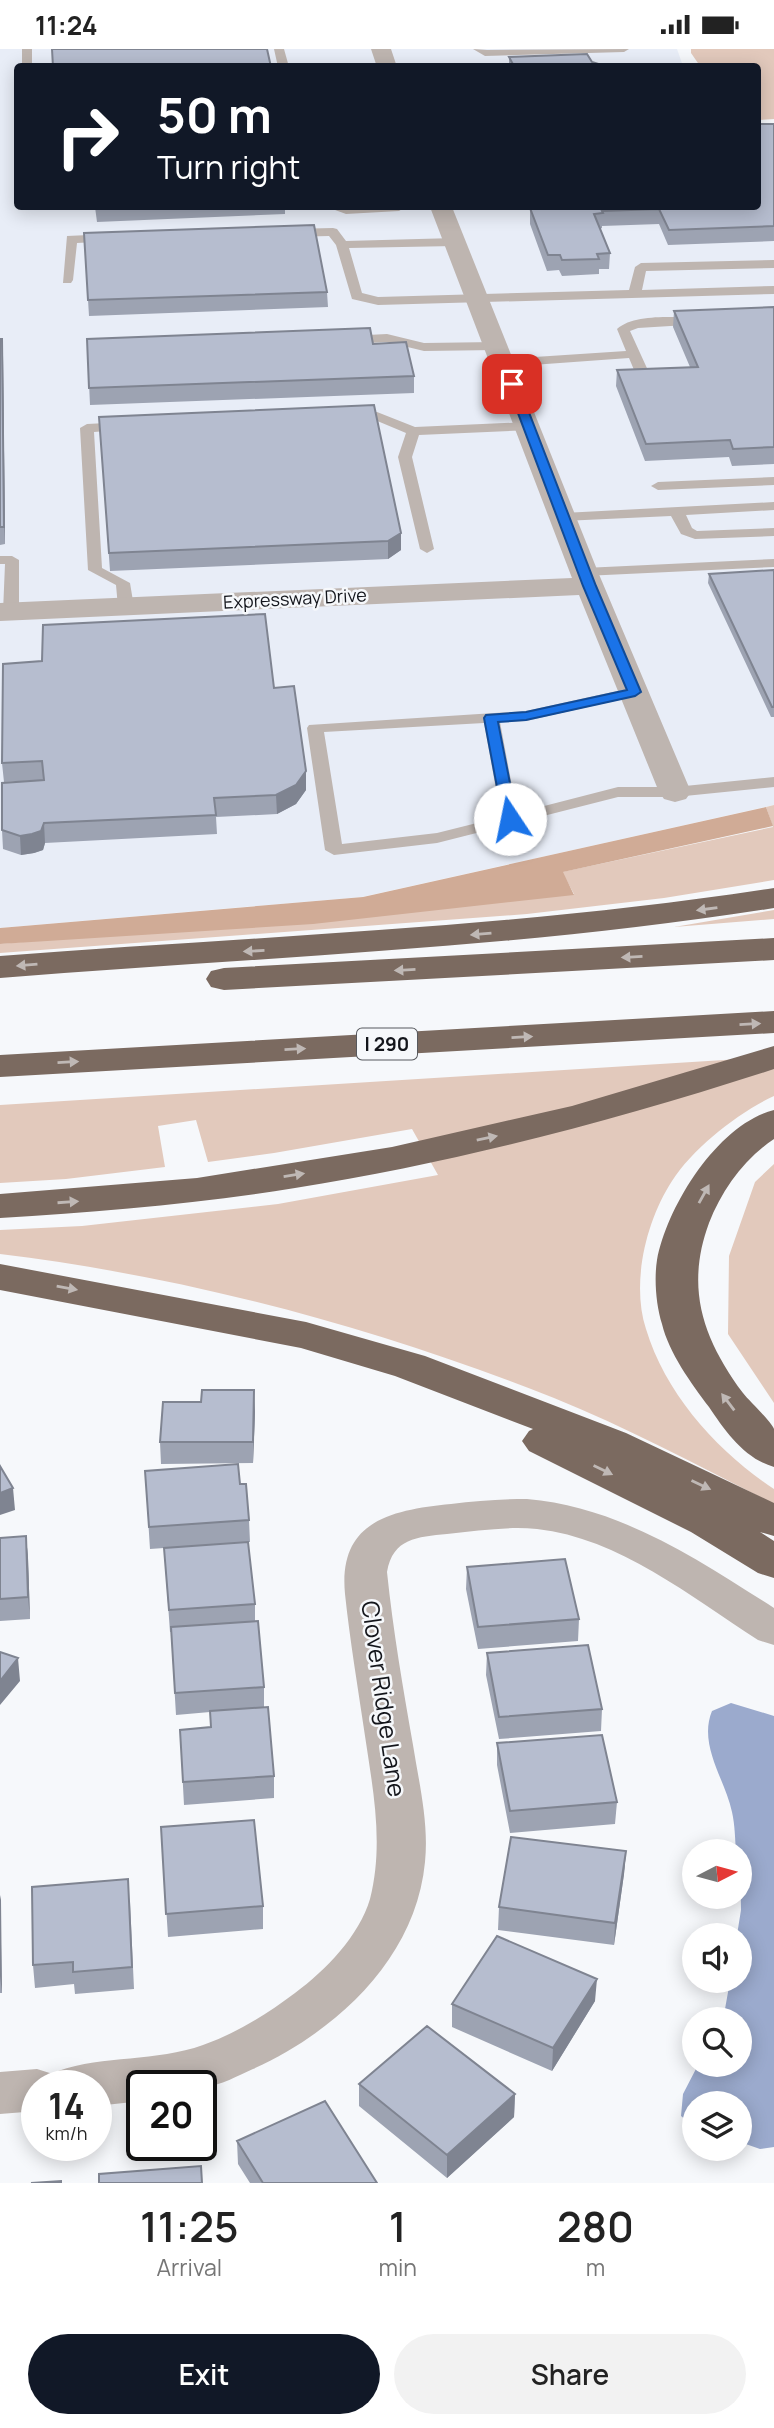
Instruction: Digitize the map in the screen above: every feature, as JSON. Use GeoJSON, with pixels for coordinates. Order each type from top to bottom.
{"type":"FeatureCollection","features":[{"type":"Feature","properties":{"kind":"highway"},"geometry":{"type":"LineString","coordinates":[[0,967],[477,935],[596,923],[774,898]]}},
{"type":"Feature","properties":{"kind":"highway"},"geometry":{"type":"LineString","coordinates":[[0,990],[774,949]]}},
{"type":"Feature","properties":{"kind":"highway","name":"I 290"},"geometry":{"type":"LineString","coordinates":[[0,1066],[774,1022]]}},
{"type":"Feature","properties":{"kind":"highway"},"geometry":{"type":"LineString","coordinates":[[0,1206],[70,1203],[229,1186],[421,1153],[562,1122],[774,1057]]}},
{"type":"Feature","properties":{"kind":"highway"},"geometry":{"type":"LineString","coordinates":[[774,1122],[755,1133],[719,1168],[694,1213],[677,1261],[682,1324],[710,1378],[753,1436],[774,1452]]}},
{"type":"Feature","properties":{"kind":"highway"},"geometry":{"type":"LineString","coordinates":[[0,1276],[306,1335],[410,1366],[611,1443],[774,1521]]}},
{"type":"Feature","properties":{"kind":"highway"},"geometry":{"type":"LineString","coordinates":[[221,1319],[296,1350],[403,1384],[547,1443],[707,1521],[774,1562]]}},
{"type":"Feature","properties":{"kind":"street"},"geometry":{"type":"LineString","coordinates":[[442,210],[530,426],[587,579],[675,792]]}},
{"type":"Feature","properties":{"kind":"street","name":"Expressway Drive"},"geometry":{"type":"LineString","coordinates":[[6,612],[587,579]]}},
{"type":"Feature","properties":{"kind":"street","name":"Clover Ridge Lane"},"geometry":{"type":"LineString","coordinates":[[112,2082],[180,2073],[214,2063],[260,2043],[299,2020],[340,1983],[380,1932],[394,1899],[398,1881],[401,1829],[365,1572],[369,1553],[379,1538],[411,1523],[487,1515],[526,1514],[566,1519],[614,1533],[774,1629]]}},
{"type":"Feature","properties":{"kind":"street"},"geometry":{"type":"LineString","coordinates":[[0,2092],[21,2091]]}},
{"type":"Feature","properties":{"kind":"lane"},"geometry":{"type":"LineString","coordinates":[[478,49],[485,53],[624,49]]}},
{"type":"Feature","properties":{"kind":"lane"},"geometry":{"type":"LineString","coordinates":[[278,233],[333,232],[342,245],[356,296],[377,301],[774,290]]}},
{"type":"Feature","properties":{"kind":"lane"},"geometry":{"type":"LineString","coordinates":[[67,280],[71,239],[126,238]]}},
{"type":"Feature","properties":{"kind":"lane"},"geometry":{"type":"LineString","coordinates":[[342,245],[455,242]]}},
{"type":"Feature","properties":{"kind":"lane"},"geometry":{"type":"LineString","coordinates":[[635,293],[641,267],[774,264]]}},
{"type":"Feature","properties":{"kind":"lane"},"geometry":{"type":"LineString","coordinates":[[644,377],[623,329],[636,324],[718,321]]}},
{"type":"Feature","properties":{"kind":"lane"},"geometry":{"type":"LineString","coordinates":[[332,340],[387,338],[434,347],[500,354],[634,354]]}},
{"type":"Feature","properties":{"kind":"lane"},"geometry":{"type":"LineString","coordinates":[[336,418],[377,416],[413,431],[530,426]]}},
{"type":"Feature","properties":{"kind":"lane"},"geometry":{"type":"LineString","coordinates":[[126,607],[123,583],[95,570],[87,428],[142,426]]}},
{"type":"Feature","properties":{"kind":"lane"},"geometry":{"type":"LineString","coordinates":[[413,431],[405,457],[427,549]]}},
{"type":"Feature","properties":{"kind":"lane"},"geometry":{"type":"LineString","coordinates":[[658,486],[774,481]]}},
{"type":"Feature","properties":{"kind":"lane"},"geometry":{"type":"LineString","coordinates":[[748,482],[767,506]]}},
{"type":"Feature","properties":{"kind":"lane"},"geometry":{"type":"LineString","coordinates":[[563,517],[767,506]]}},
{"type":"Feature","properties":{"kind":"lane"},"geometry":{"type":"LineString","coordinates":[[676,510],[686,531],[695,535],[774,532]]}},
{"type":"Feature","properties":{"kind":"lane"},"geometry":{"type":"LineString","coordinates":[[0,560],[12,560],[6,612]]}},
{"type":"Feature","properties":{"kind":"lane"},"geometry":{"type":"LineString","coordinates":[[587,579],[774,563]]}},
{"type":"Feature","properties":{"kind":"lane"},"geometry":{"type":"LineString","coordinates":[[635,692],[526,716],[315,728],[334,850],[437,838],[618,792],[675,792],[774,782]]}},
{"type":"Feature","properties":{"kind":"lane"},"geometry":{"type":"LineString","coordinates":[[491,718],[510,819]]}},
{"type":"Feature","properties":{"kind":"shaded area"},"geometry":{"type":"Polygon","coordinates":[[[0,49],[677,49],[682,63],[14,63],[14,210],[761,210],[761,193],[774,132],[774,805],[362,897],[0,928],[0,49]]]}},
{"type":"Feature","properties":{"kind":"shaded area"},"geometry":{"type":"Polygon","coordinates":[[[691,49],[774,49],[774,119],[761,120],[761,63],[698,63],[691,49]]]}},
{"type":"Feature","properties":{"kind":"shaded area"},"geometry":{"type":"Polygon","coordinates":[[[774,805],[774,880],[664,898],[527,914],[0,953],[0,944],[574,894],[562,872],[773,827],[766,807],[774,805]]]}},
{"type":"Feature","properties":{"kind":"shaded area"},"geometry":{"type":"Polygon","coordinates":[[[766,807],[773,826],[563,872],[574,895],[313,924],[0,944],[0,928],[363,897],[766,807]]]}},
{"type":"Feature","properties":{"kind":"shaded area"},"geometry":{"type":"Polygon","coordinates":[[[774,910],[774,919],[674,927],[774,910]]]}},
{"type":"Feature","properties":{"kind":"shaded area"},"geometry":{"type":"Polygon","coordinates":[[[774,1057],[774,1096],[732,1121],[704,1144],[672,1181],[648,1233],[640,1292],[646,1329],[667,1377],[696,1420],[714,1440],[774,1489],[774,1504],[610,1422],[554,1398],[419,1349],[281,1308],[212,1291],[141,1276],[0,1254],[0,1230],[82,1226],[278,1204],[438,1175],[412,1129],[208,1162],[196,1120],[158,1126],[165,1167],[66,1179],[0,1183],[0,1105],[774,1057]]]}},
{"type":"Feature","properties":{"kind":"shaded area"},"geometry":{"type":"Polygon","coordinates":[[[774,1164],[774,1403],[728,1334],[729,1256],[755,1182],[774,1164]]]}},
{"type":"Feature","properties":{"kind":"water"},"geometry":{"type":"Polygon","coordinates":[[[731,1703],[774,1716],[774,2147],[760,2149],[752,2146],[752,2091],[685,2091],[692,2077],[752,2077],[752,2007],[725,2007],[728,1993],[752,1993],[752,1923],[739,1923],[741,1909],[752,1909],[752,1839],[735,1839],[729,1800],[710,1749],[708,1736],[712,1711],[731,1703]]]}},
{"type":"Feature","properties":{"kind":"building"},"geometry":{"type":"Polygon","coordinates":[[[52,49],[267,49],[270,63],[53,63],[52,49]]]}},
{"type":"Feature","properties":{"kind":"building"},"geometry":{"type":"Polygon","coordinates":[[[587,54],[595,63],[512,63],[509,57],[587,54]]]}},
{"type":"Feature","properties":{"kind":"building"},"geometry":{"type":"Polygon","coordinates":[[[761,124],[774,124],[774,226],[669,230],[659,210],[761,210],[761,124]]]}},
{"type":"Feature","properties":{"kind":"building"},"geometry":{"type":"Polygon","coordinates":[[[531,210],[630,210],[602,211],[603,213],[594,214],[610,253],[597,254],[599,259],[562,260],[560,255],[548,255],[531,210]]]}},
{"type":"Feature","properties":{"kind":"building"},"geometry":{"type":"Polygon","coordinates":[[[314,225],[327,292],[88,300],[84,233],[314,225]]]}},
{"type":"Feature","properties":{"kind":"building"},"geometry":{"type":"Polygon","coordinates":[[[774,307],[774,447],[733,449],[730,440],[646,444],[617,370],[698,367],[674,311],[774,307]]]}},
{"type":"Feature","properties":{"kind":"building"},"geometry":{"type":"Polygon","coordinates":[[[370,328],[373,344],[406,342],[414,376],[89,388],[87,339],[370,328]]]}},
{"type":"Feature","properties":{"kind":"building"},"geometry":{"type":"Polygon","coordinates":[[[2,339],[4,527],[0,527],[2,339]]]}},
{"type":"Feature","properties":{"kind":"building"},"geometry":{"type":"Polygon","coordinates":[[[374,405],[401,533],[388,541],[109,553],[99,417],[374,405]]]}},
{"type":"Feature","properties":{"kind":"building"},"geometry":{"type":"Polygon","coordinates":[[[774,570],[774,707],[772,707],[709,574],[774,570]]]}},
{"type":"Feature","properties":{"kind":"building"},"geometry":{"type":"Polygon","coordinates":[[[265,614],[274,688],[294,686],[306,771],[296,785],[276,795],[214,798],[216,815],[44,823],[41,831],[20,836],[2,830],[2,783],[44,780],[42,761],[2,763],[3,664],[42,661],[43,625],[265,614]]]}},
{"type":"Feature","properties":{"kind":"building"},"geometry":{"type":"Polygon","coordinates":[[[202,1390],[254,1390],[253,1442],[160,1442],[163,1402],[201,1402],[202,1390]]]}},
{"type":"Feature","properties":{"kind":"building"},"geometry":{"type":"Polygon","coordinates":[[[238,1464],[240,1484],[246,1484],[249,1520],[149,1527],[145,1471],[238,1464]]]}},
{"type":"Feature","properties":{"kind":"building"},"geometry":{"type":"Polygon","coordinates":[[[0,1466],[13,1488],[0,1493],[0,1466]]]}},
{"type":"Feature","properties":{"kind":"building"},"geometry":{"type":"Polygon","coordinates":[[[26,1536],[28,1597],[0,1599],[0,1538],[26,1536]]]}},
{"type":"Feature","properties":{"kind":"building"},"geometry":{"type":"Polygon","coordinates":[[[248,1542],[255,1604],[169,1610],[164,1548],[248,1542]]]}},
{"type":"Feature","properties":{"kind":"building"},"geometry":{"type":"Polygon","coordinates":[[[565,1559],[579,1619],[478,1627],[467,1567],[565,1559]]]}},
{"type":"Feature","properties":{"kind":"building"},"geometry":{"type":"Polygon","coordinates":[[[258,1621],[264,1687],[175,1693],[171,1627],[258,1621]]]}},
{"type":"Feature","properties":{"kind":"building"},"geometry":{"type":"Polygon","coordinates":[[[588,1645],[602,1709],[499,1717],[487,1653],[588,1645]]]}},
{"type":"Feature","properties":{"kind":"building"},"geometry":{"type":"Polygon","coordinates":[[[0,1652],[18,1658],[0,1681],[0,1652]]]}},
{"type":"Feature","properties":{"kind":"building"},"geometry":{"type":"Polygon","coordinates":[[[268,1707],[274,1776],[183,1782],[180,1730],[211,1727],[210,1711],[268,1707]]]}},
{"type":"Feature","properties":{"kind":"building"},"geometry":{"type":"Polygon","coordinates":[[[602,1735],[617,1802],[510,1811],[497,1743],[602,1735]]]}},
{"type":"Feature","properties":{"kind":"building"},"geometry":{"type":"Polygon","coordinates":[[[254,1820],[263,1906],[166,1914],[161,1827],[254,1820]]]}},
{"type":"Feature","properties":{"kind":"building"},"geometry":{"type":"Polygon","coordinates":[[[511,1837],[626,1851],[615,1923],[499,1907],[511,1837]]]}},
{"type":"Feature","properties":{"kind":"building"},"geometry":{"type":"Polygon","coordinates":[[[128,1879],[132,1967],[73,1972],[73,1962],[33,1965],[32,1887],[128,1879]]]}},
{"type":"Feature","properties":{"kind":"building"},"geometry":{"type":"Polygon","coordinates":[[[497,1936],[597,1979],[553,2048],[452,2004],[497,1936]]]}},
{"type":"Feature","properties":{"kind":"building"},"geometry":{"type":"Polygon","coordinates":[[[427,2026],[515,2094],[447,2155],[359,2084],[427,2026]]]}},
{"type":"Feature","properties":{"kind":"building"},"geometry":{"type":"Polygon","coordinates":[[[325,2101],[377,2183],[263,2183],[237,2141],[325,2101]]]}},
{"type":"Feature","properties":{"kind":"building"},"geometry":{"type":"Polygon","coordinates":[[[201,2166],[202,2183],[99,2183],[99,2174],[201,2166]]]}},
{"type":"Feature","properties":{"kind":"route"},"geometry":{"type":"LineString","coordinates":[[510,819],[491,718],[526,716],[635,692],[590,586],[512,384]]}}]}
